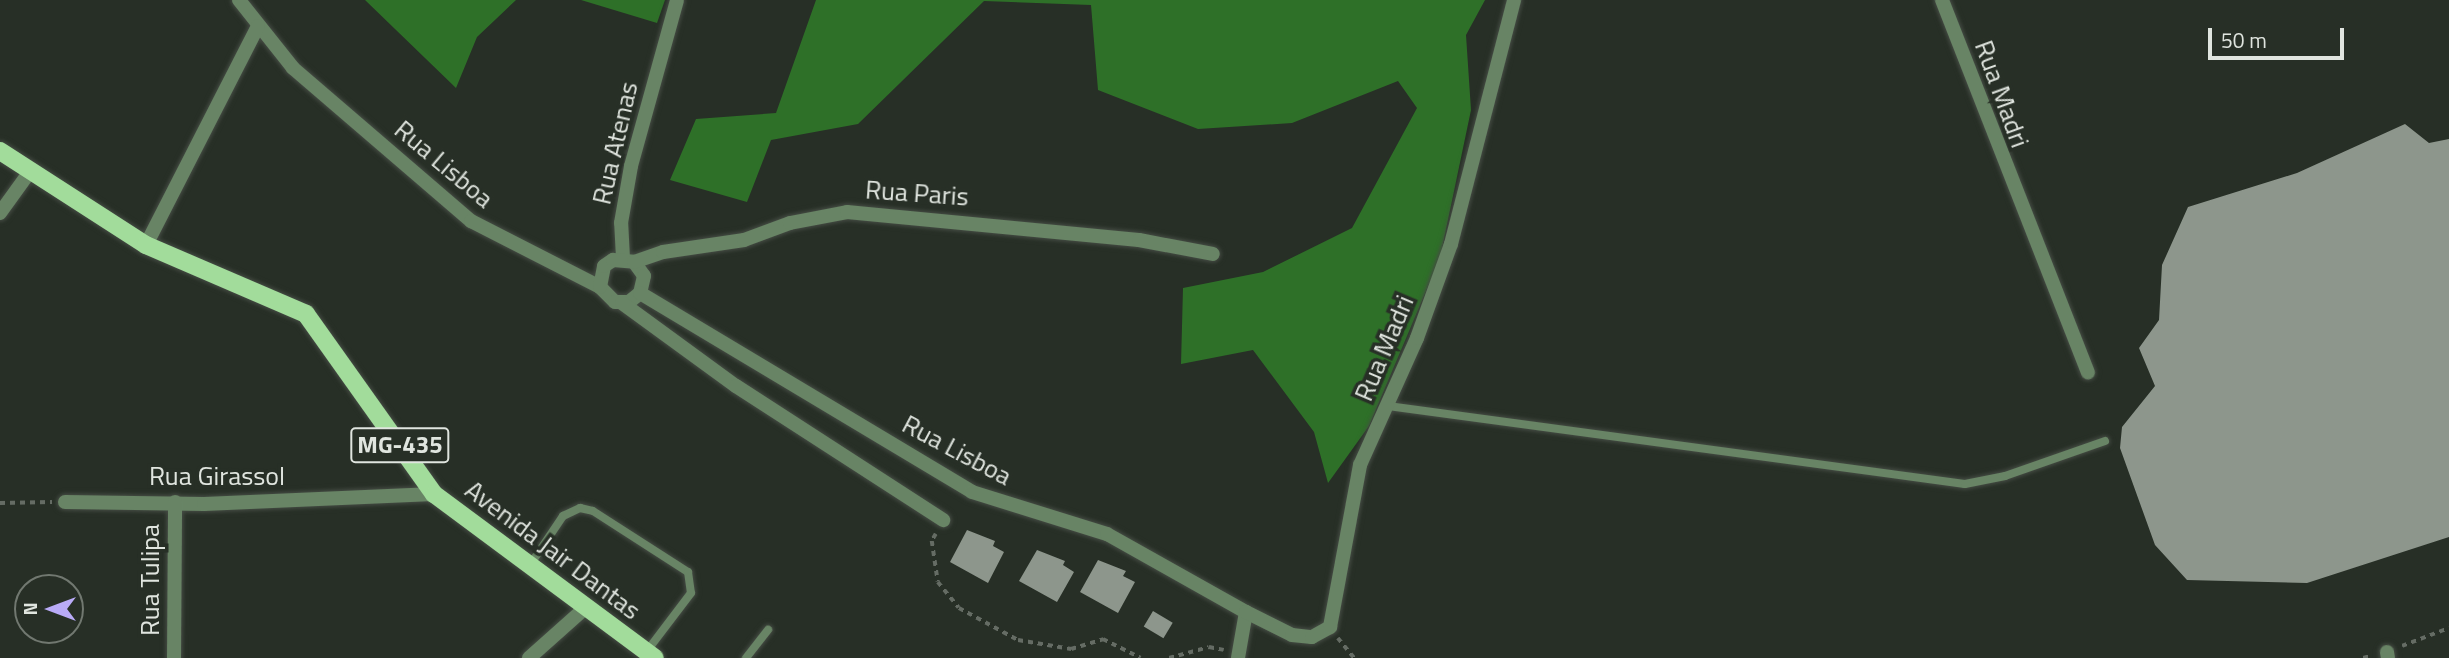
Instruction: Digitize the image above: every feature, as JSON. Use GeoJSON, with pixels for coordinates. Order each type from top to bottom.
{"type":"FeatureCollection","features":[{"type":"Feature","properties":{"kind":"main road","name":"MG-435"},"geometry":{"type":"LineString","coordinates":[[0,151],[146,245]]}},
{"type":"Feature","properties":{"kind":"main road","name":"Avenida Jair Dantas"},"geometry":{"type":"LineString","coordinates":[[146,245],[306,314],[435,494],[528,568],[651,655]]}},
{"type":"Feature","properties":{"kind":"street","name":"Rua Lisboa"},"geometry":{"type":"LineString","coordinates":[[239,0],[293,68],[471,221],[600,287],[608,299],[622,303],[736,386],[943,520]]}},
{"type":"Feature","properties":{"kind":"street","name":"Rua Atenas"},"geometry":{"type":"LineString","coordinates":[[629,260],[621,223],[631,166],[677,0]]}},
{"type":"Feature","properties":{"kind":"street","name":"Rua Madri"},"geometry":{"type":"LineString","coordinates":[[1330,627],[1360,465],[1388,406],[1451,244],[1514,0]]}},
{"type":"Feature","properties":{"kind":"street","name":"Rua Madri"},"geometry":{"type":"LineString","coordinates":[[1942,0],[2017,204],[2088,372]]}},
{"type":"Feature","properties":{"kind":"street"},"geometry":{"type":"LineString","coordinates":[[146,245],[258,26]]}},
{"type":"Feature","properties":{"kind":"street"},"geometry":{"type":"LineString","coordinates":[[0,213],[32,170]]}},
{"type":"Feature","properties":{"kind":"street","name":"Rua Paris"},"geometry":{"type":"LineString","coordinates":[[629,260],[847,212],[1139,240],[1213,254]]}},
{"type":"Feature","properties":{"kind":"street"},"geometry":{"type":"LineString","coordinates":[[600,287],[604,266],[629,260],[644,276],[640,293],[622,303]]}},
{"type":"Feature","properties":{"kind":"street","name":"Rua Lisboa"},"geometry":{"type":"LineString","coordinates":[[640,293],[972,492],[1107,534],[1246,612]]}},
{"type":"Feature","properties":{"kind":"street","name":"Rua Girassol"},"geometry":{"type":"LineString","coordinates":[[65,502],[175,502],[435,494]]}},
{"type":"Feature","properties":{"kind":"street","name":"Rua Tulipa"},"geometry":{"type":"LineString","coordinates":[[174,658],[175,502]]}},
{"type":"Feature","properties":{"kind":"street"},"geometry":{"type":"LineString","coordinates":[[529,658],[584,609]]}},
{"type":"Feature","properties":{"kind":"street"},"geometry":{"type":"LineString","coordinates":[[1239,655],[1246,612],[1292,635],[1312,637],[1330,627]]}},
{"type":"Feature","properties":{"kind":"lane"},"geometry":{"type":"LineString","coordinates":[[1388,406],[1946,483],[2005,476],[2105,441]]}},
{"type":"Feature","properties":{"kind":"lane"},"geometry":{"type":"LineString","coordinates":[[528,568],[563,516],[580,508],[593,510],[688,572],[691,593],[651,655]]}},
{"type":"Feature","properties":{"kind":"lane"},"geometry":{"type":"LineString","coordinates":[[746,658],[768,630]]}},
{"type":"Feature","properties":{"kind":"path"},"geometry":{"type":"LineString","coordinates":[[0,503],[65,502]]}},
{"type":"Feature","properties":{"kind":"path"},"geometry":{"type":"LineString","coordinates":[[943,520],[932,541],[938,582],[960,608],[1018,640],[1071,649],[1103,639],[1141,658]]}},
{"type":"Feature","properties":{"kind":"path"},"geometry":{"type":"LineString","coordinates":[[1330,627],[1354,658]]}},
{"type":"Feature","properties":{"kind":"path"},"geometry":{"type":"LineString","coordinates":[[2363,658],[2387,655],[2449,628]]}},
{"type":"Feature","properties":{"kind":"path"},"geometry":{"type":"LineString","coordinates":[[1169,658],[1209,647],[1239,655]]}},
{"type":"Feature","properties":{"kind":"green space"},"geometry":{"type":"Polygon","coordinates":[[[365,0],[516,0],[477,37],[456,88],[365,0]]]}},
{"type":"Feature","properties":{"kind":"green space"},"geometry":{"type":"Polygon","coordinates":[[[581,0],[665,0],[657,23],[581,0]]]}},
{"type":"Feature","properties":{"kind":"green space"},"geometry":{"type":"Polygon","coordinates":[[[816,0],[1485,0],[1466,35],[1471,110],[1440,258],[1369,426],[1328,483],[1314,432],[1253,350],[1181,364],[1183,288],[1263,272],[1352,228],[1417,108],[1398,81],[1292,123],[1198,129],[1098,90],[1091,5],[984,1],[858,124],[771,140],[747,202],[670,180],[696,119],[776,113],[816,0]]]}},
{"type":"Feature","properties":{"kind":"building"},"geometry":{"type":"Polygon","coordinates":[[[2405,124],[2429,143],[2449,139],[2449,537],[2307,583],[2187,580],[2155,545],[2120,448],[2122,427],[2155,386],[2139,348],[2159,320],[2162,265],[2188,207],[2297,173],[2405,124]]]}},
{"type":"Feature","properties":{"kind":"building"},"geometry":{"type":"Polygon","coordinates":[[[967,530],[995,541],[993,546],[1004,552],[988,583],[950,562],[967,530]]]}},
{"type":"Feature","properties":{"kind":"building"},"geometry":{"type":"Polygon","coordinates":[[[1037,550],[1065,561],[1063,565],[1074,572],[1057,602],[1019,581],[1037,550]]]}},
{"type":"Feature","properties":{"kind":"building"},"geometry":{"type":"Polygon","coordinates":[[[1098,560],[1126,571],[1123,576],[1135,582],[1118,613],[1080,592],[1098,560]]]}},
{"type":"Feature","properties":{"kind":"building"},"geometry":{"type":"Polygon","coordinates":[[[1153,611],[1173,623],[1163,638],[1144,626],[1153,611]]]}}]}
